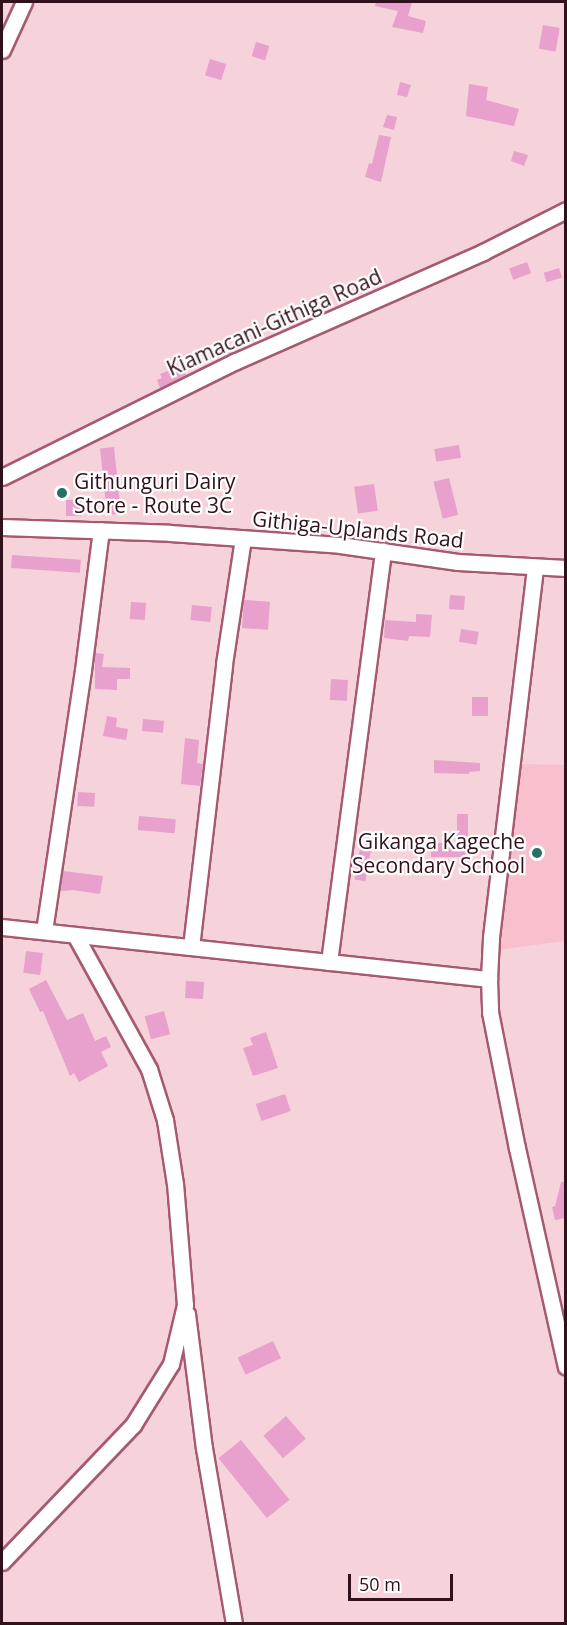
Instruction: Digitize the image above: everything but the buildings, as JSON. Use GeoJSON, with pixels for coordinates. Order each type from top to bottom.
{"type":"FeatureCollection","features":[{"type":"Feature","properties":{"kind":"street"},"geometry":{"type":"LineString","coordinates":[[2,50],[24,2]]}},
{"type":"Feature","properties":{"kind":"street","name":"Kiamacani-Githiga Road"},"geometry":{"type":"LineString","coordinates":[[2,477],[236,361],[483,252],[566,210]]}},
{"type":"Feature","properties":{"kind":"street","name":"Githiga-Uplands Road"},"geometry":{"type":"LineString","coordinates":[[2,527],[101,530],[340,545],[458,562],[566,568]]}},
{"type":"Feature","properties":{"kind":"street"},"geometry":{"type":"LineString","coordinates":[[44,931],[83,670],[101,530]]}},
{"type":"Feature","properties":{"kind":"street"},"geometry":{"type":"LineString","coordinates":[[191,947],[224,664],[243,538]]}},
{"type":"Feature","properties":{"kind":"street"},"geometry":{"type":"LineString","coordinates":[[329,962],[382,551]]}},
{"type":"Feature","properties":{"kind":"street"},"geometry":{"type":"LineString","coordinates":[[534,568],[491,938],[490,1012],[566,1367]]}},
{"type":"Feature","properties":{"kind":"street"},"geometry":{"type":"LineString","coordinates":[[2,927],[489,979]]}},
{"type":"Feature","properties":{"kind":"street"},"geometry":{"type":"LineString","coordinates":[[75,935],[149,1069],[165,1120],[175,1184],[186,1305],[204,1448],[234,1623]]}},
{"type":"Feature","properties":{"kind":"street"},"geometry":{"type":"LineString","coordinates":[[2,1562],[133,1425],[171,1364],[186,1305]]}},
{"type":"Feature","properties":{"kind":"shaded area","name":"Gikanga Kageche Secondary School"},"geometry":{"type":"Polygon","coordinates":[[[519,764],[565,765],[565,941],[496,950],[519,764]]]}},
{"type":"Feature","properties":{"kind":"place","name":"Githunguri Dairy Store - Route 3C"},"geometry":{"type":"Point","coordinates":[62,493]}},
{"type":"Feature","properties":{"kind":"place","name":"Gikanga Kageche Secondary School"},"geometry":{"type":"Point","coordinates":[537,853]}}]}
